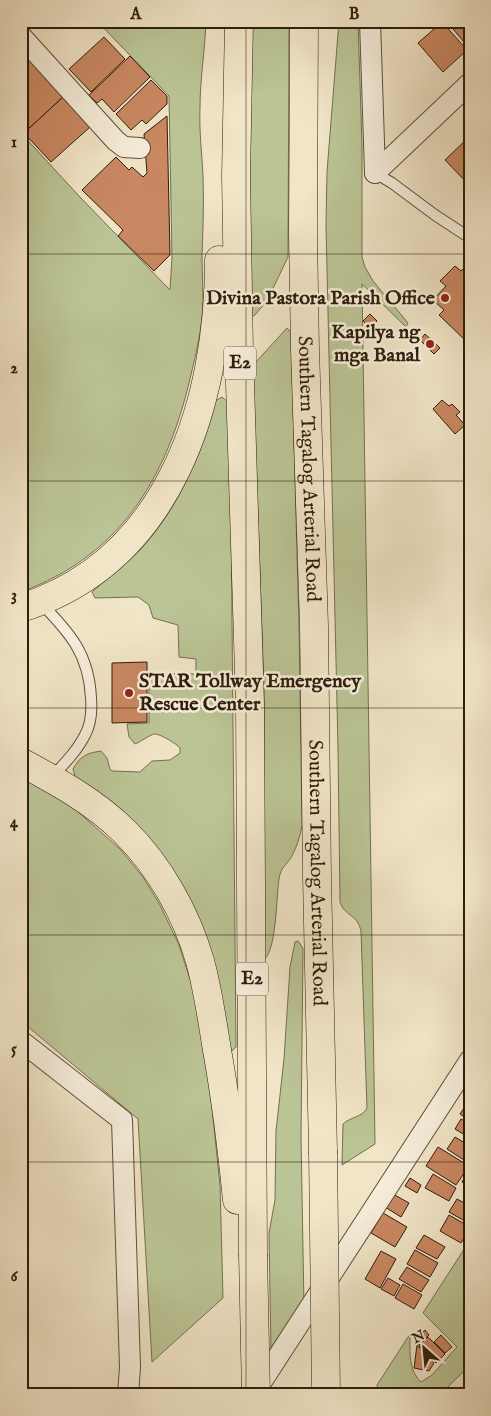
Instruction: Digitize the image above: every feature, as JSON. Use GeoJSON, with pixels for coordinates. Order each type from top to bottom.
{"type":"FeatureCollection","features":[{"type":"Feature","properties":{"kind":"highway"},"geometry":{"type":"LineString","coordinates":[[31,605],[61,593],[84,580],[123,547],[140,529],[172,480],[192,431],[210,363],[219,303],[218,174],[221,102],[228,21]]}},
{"type":"Feature","properties":{"kind":"highway","name":"E2"},"geometry":{"type":"LineString","coordinates":[[239,21],[236,176],[239,351],[250,704],[248,1263],[255,1395]]}},
{"type":"Feature","properties":{"kind":"highway","name":"Southern Tagalog Arterial Road"},"geometry":{"type":"LineString","coordinates":[[304,21],[303,244],[314,636],[326,1395]]}},
{"type":"Feature","properties":{"kind":"highway"},"geometry":{"type":"LineString","coordinates":[[21,762],[52,778],[97,808],[124,831],[163,878],[177,902],[191,936],[207,988],[223,1085],[248,1263]]}},
{"type":"Feature","properties":{"kind":"street"},"geometry":{"type":"LineString","coordinates":[[370,21],[375,173]]}},
{"type":"Feature","properties":{"kind":"street"},"geometry":{"type":"LineString","coordinates":[[21,36],[116,141],[124,147],[140,148]]}},
{"type":"Feature","properties":{"kind":"street"},"geometry":{"type":"LineString","coordinates":[[375,173],[470,83]]}},
{"type":"Feature","properties":{"kind":"street"},"geometry":{"type":"LineString","coordinates":[[21,1041],[122,1120],[130,1367],[128,1395]]}},
{"type":"Feature","properties":{"kind":"street"},"geometry":{"type":"LineString","coordinates":[[255,1395],[470,1060]]}},
{"type":"Feature","properties":{"kind":"lane"},"geometry":{"type":"LineString","coordinates":[[375,173],[469,238]]}},
{"type":"Feature","properties":{"kind":"lane"},"geometry":{"type":"LineString","coordinates":[[31,605],[62,624],[76,643],[85,661],[90,685],[92,711],[86,734],[75,751],[52,778]]}},
{"type":"Feature","properties":{"kind":"green space"},"geometry":{"type":"Polygon","coordinates":[[[97,21],[206,21],[200,117],[203,176],[203,301],[201,325],[193,367],[179,419],[151,483],[133,511],[111,536],[85,558],[55,577],[21,592],[21,133],[170,290],[172,257],[169,96],[97,21]]]}},
{"type":"Feature","properties":{"kind":"green space"},"geometry":{"type":"Polygon","coordinates":[[[252,21],[289,21],[288,257],[267,301],[254,316],[252,315],[249,165],[252,21]]]}},
{"type":"Feature","properties":{"kind":"green space"},"geometry":{"type":"Polygon","coordinates":[[[339,21],[358,21],[362,145],[362,257],[373,281],[408,323],[406,327],[362,284],[375,1144],[342,1165],[343,1124],[363,1113],[367,1108],[361,931],[357,921],[342,907],[340,902],[326,225],[327,172],[339,21]]]}},
{"type":"Feature","properties":{"kind":"green space"},"geometry":{"type":"Polygon","coordinates":[[[287,328],[291,335],[302,826],[294,852],[280,875],[274,934],[268,954],[264,960],[264,687],[253,377],[255,363],[287,328]]]}},
{"type":"Feature","properties":{"kind":"green space"},"geometry":{"type":"Polygon","coordinates":[[[222,397],[230,404],[236,1047],[232,1051],[229,1050],[211,967],[76,780],[73,769],[84,756],[101,751],[107,758],[112,771],[140,772],[152,761],[170,760],[180,753],[178,746],[156,734],[135,744],[129,737],[127,724],[149,723],[149,673],[196,674],[196,659],[179,657],[178,625],[153,618],[149,605],[138,597],[95,598],[92,592],[141,549],[167,516],[187,480],[203,441],[215,401],[222,397]]]}},
{"type":"Feature","properties":{"kind":"green space"},"geometry":{"type":"Polygon","coordinates":[[[21,773],[76,810],[120,849],[143,877],[160,905],[179,945],[195,995],[207,1060],[220,1185],[223,1298],[152,1362],[138,1119],[21,1021],[21,773]]]}},
{"type":"Feature","properties":{"kind":"green space"},"geometry":{"type":"Polygon","coordinates":[[[298,941],[303,948],[301,1136],[304,1307],[271,1352],[269,1233],[275,1200],[276,1131],[284,1059],[290,967],[295,942],[298,941]]]}},
{"type":"Feature","properties":{"kind":"green space"},"geometry":{"type":"Polygon","coordinates":[[[470,1240],[470,1365],[440,1395],[378,1395],[377,1385],[410,1334],[412,1366],[421,1382],[432,1375],[457,1347],[423,1313],[470,1240]]]}},
{"type":"Feature","properties":{"kind":"building"},"geometry":{"type":"Polygon","coordinates":[[[442,22],[467,50],[443,72],[418,43],[442,22]]]}},
{"type":"Feature","properties":{"kind":"building"},"geometry":{"type":"Polygon","coordinates":[[[460,23],[470,34],[464,42],[453,29],[460,23]]]}},
{"type":"Feature","properties":{"kind":"building"},"geometry":{"type":"Polygon","coordinates":[[[104,37],[125,59],[91,92],[69,69],[104,37]]]}},
{"type":"Feature","properties":{"kind":"building"},"geometry":{"type":"Polygon","coordinates":[[[21,51],[63,97],[24,133],[21,130],[21,51]]]}},
{"type":"Feature","properties":{"kind":"building"},"geometry":{"type":"Polygon","coordinates":[[[130,56],[150,77],[114,112],[102,99],[97,103],[89,95],[130,56]]]}},
{"type":"Feature","properties":{"kind":"building"},"geometry":{"type":"Polygon","coordinates":[[[151,80],[167,96],[167,104],[146,124],[142,120],[131,130],[116,114],[151,80]]]}},
{"type":"Feature","properties":{"kind":"building"},"geometry":{"type":"Polygon","coordinates":[[[63,97],[90,127],[51,162],[24,133],[63,97]]]}},
{"type":"Feature","properties":{"kind":"building"},"geometry":{"type":"Polygon","coordinates":[[[167,116],[170,255],[154,271],[118,236],[123,230],[82,190],[116,157],[129,170],[132,167],[143,177],[147,173],[144,134],[167,116]]]}},
{"type":"Feature","properties":{"kind":"building"},"geometry":{"type":"Polygon","coordinates":[[[470,136],[470,181],[467,183],[445,160],[470,136]]]}},
{"type":"Feature","properties":{"kind":"building"},"geometry":{"type":"Polygon","coordinates":[[[470,262],[470,345],[439,315],[444,310],[433,300],[446,286],[440,281],[455,266],[461,271],[470,262]]]}},
{"type":"Feature","properties":{"kind":"building"},"geometry":{"type":"Polygon","coordinates":[[[370,314],[377,321],[370,328],[363,321],[370,314]]]}},
{"type":"Feature","properties":{"kind":"building"},"geometry":{"type":"Polygon","coordinates":[[[383,328],[389,334],[382,340],[377,334],[383,328]]]}},
{"type":"Feature","properties":{"kind":"building","name":"Kapilya ng mga Banal"},"geometry":{"type":"Polygon","coordinates":[[[425,334],[440,348],[434,354],[420,340],[425,334]]]}},
{"type":"Feature","properties":{"kind":"building"},"geometry":{"type":"Polygon","coordinates":[[[442,400],[449,406],[452,404],[460,412],[456,415],[465,425],[455,434],[433,409],[442,400]]]}},
{"type":"Feature","properties":{"kind":"building","name":"STAR Tollway Emergency Rescue Center"},"geometry":{"type":"Polygon","coordinates":[[[147,662],[147,722],[112,723],[112,663],[147,662]]]}},
{"type":"Feature","properties":{"kind":"building"},"geometry":{"type":"Polygon","coordinates":[[[470,1099],[470,1121],[460,1114],[470,1099]]]}},
{"type":"Feature","properties":{"kind":"building"},"geometry":{"type":"Polygon","coordinates":[[[461,1119],[470,1124],[470,1134],[468,1137],[455,1129],[461,1119]]]}},
{"type":"Feature","properties":{"kind":"building"},"geometry":{"type":"Polygon","coordinates":[[[455,1137],[470,1146],[470,1164],[447,1149],[455,1137]]]}},
{"type":"Feature","properties":{"kind":"building"},"geometry":{"type":"Polygon","coordinates":[[[438,1147],[469,1166],[456,1185],[426,1166],[438,1147]]]}},
{"type":"Feature","properties":{"kind":"building"},"geometry":{"type":"Polygon","coordinates":[[[470,1169],[470,1186],[462,1182],[470,1169]]]}},
{"type":"Feature","properties":{"kind":"building"},"geometry":{"type":"Polygon","coordinates":[[[433,1174],[456,1188],[449,1201],[425,1188],[433,1174]]]}},
{"type":"Feature","properties":{"kind":"building"},"geometry":{"type":"Polygon","coordinates":[[[410,1178],[421,1185],[417,1193],[405,1186],[410,1178]]]}},
{"type":"Feature","properties":{"kind":"building"},"geometry":{"type":"Polygon","coordinates":[[[393,1194],[409,1203],[401,1217],[385,1207],[393,1194]]]}},
{"type":"Feature","properties":{"kind":"building"},"geometry":{"type":"Polygon","coordinates":[[[457,1199],[470,1206],[470,1224],[449,1212],[457,1199]]]}},
{"type":"Feature","properties":{"kind":"building"},"geometry":{"type":"Polygon","coordinates":[[[383,1213],[407,1227],[395,1247],[371,1233],[383,1213]]]}},
{"type":"Feature","properties":{"kind":"building"},"geometry":{"type":"Polygon","coordinates":[[[449,1215],[470,1227],[461,1243],[440,1231],[449,1215]]]}},
{"type":"Feature","properties":{"kind":"building"},"geometry":{"type":"Polygon","coordinates":[[[424,1235],[445,1247],[437,1259],[416,1248],[424,1235]]]}},
{"type":"Feature","properties":{"kind":"building"},"geometry":{"type":"Polygon","coordinates":[[[415,1250],[438,1263],[430,1277],[407,1264],[415,1250]]]}},
{"type":"Feature","properties":{"kind":"building"},"geometry":{"type":"Polygon","coordinates":[[[381,1251],[396,1259],[380,1288],[365,1279],[381,1251]]]}},
{"type":"Feature","properties":{"kind":"building"},"geometry":{"type":"Polygon","coordinates":[[[407,1267],[429,1280],[421,1292],[399,1279],[407,1267]]]}},
{"type":"Feature","properties":{"kind":"building"},"geometry":{"type":"Polygon","coordinates":[[[388,1278],[400,1285],[394,1296],[381,1289],[388,1278]]]}},
{"type":"Feature","properties":{"kind":"building"},"geometry":{"type":"Polygon","coordinates":[[[403,1284],[422,1295],[414,1309],[395,1298],[403,1284]]]}},
{"type":"Feature","properties":{"kind":"building"},"geometry":{"type":"Polygon","coordinates":[[[425,1330],[429,1335],[419,1345],[415,1341],[425,1330]]]}},
{"type":"Feature","properties":{"kind":"building"},"geometry":{"type":"Polygon","coordinates":[[[441,1335],[452,1347],[445,1353],[434,1342],[441,1335]]]}},
{"type":"Feature","properties":{"kind":"building"},"geometry":{"type":"Polygon","coordinates":[[[428,1337],[445,1354],[436,1363],[419,1346],[428,1337]]]}},
{"type":"Feature","properties":{"kind":"building"},"geometry":{"type":"Polygon","coordinates":[[[417,1345],[434,1363],[429,1371],[414,1368],[417,1345]]]}},
{"type":"Feature","properties":{"kind":"place","name":"Divina Pastora Parish Office"},"geometry":{"type":"Point","coordinates":[445,298]}},
{"type":"Feature","properties":{"kind":"place","name":"Kapilya ng mga Banal"},"geometry":{"type":"Point","coordinates":[430,344]}},
{"type":"Feature","properties":{"kind":"place","name":"STAR Tollway Emergency Rescue Center"},"geometry":{"type":"Point","coordinates":[129,693]}}]}
